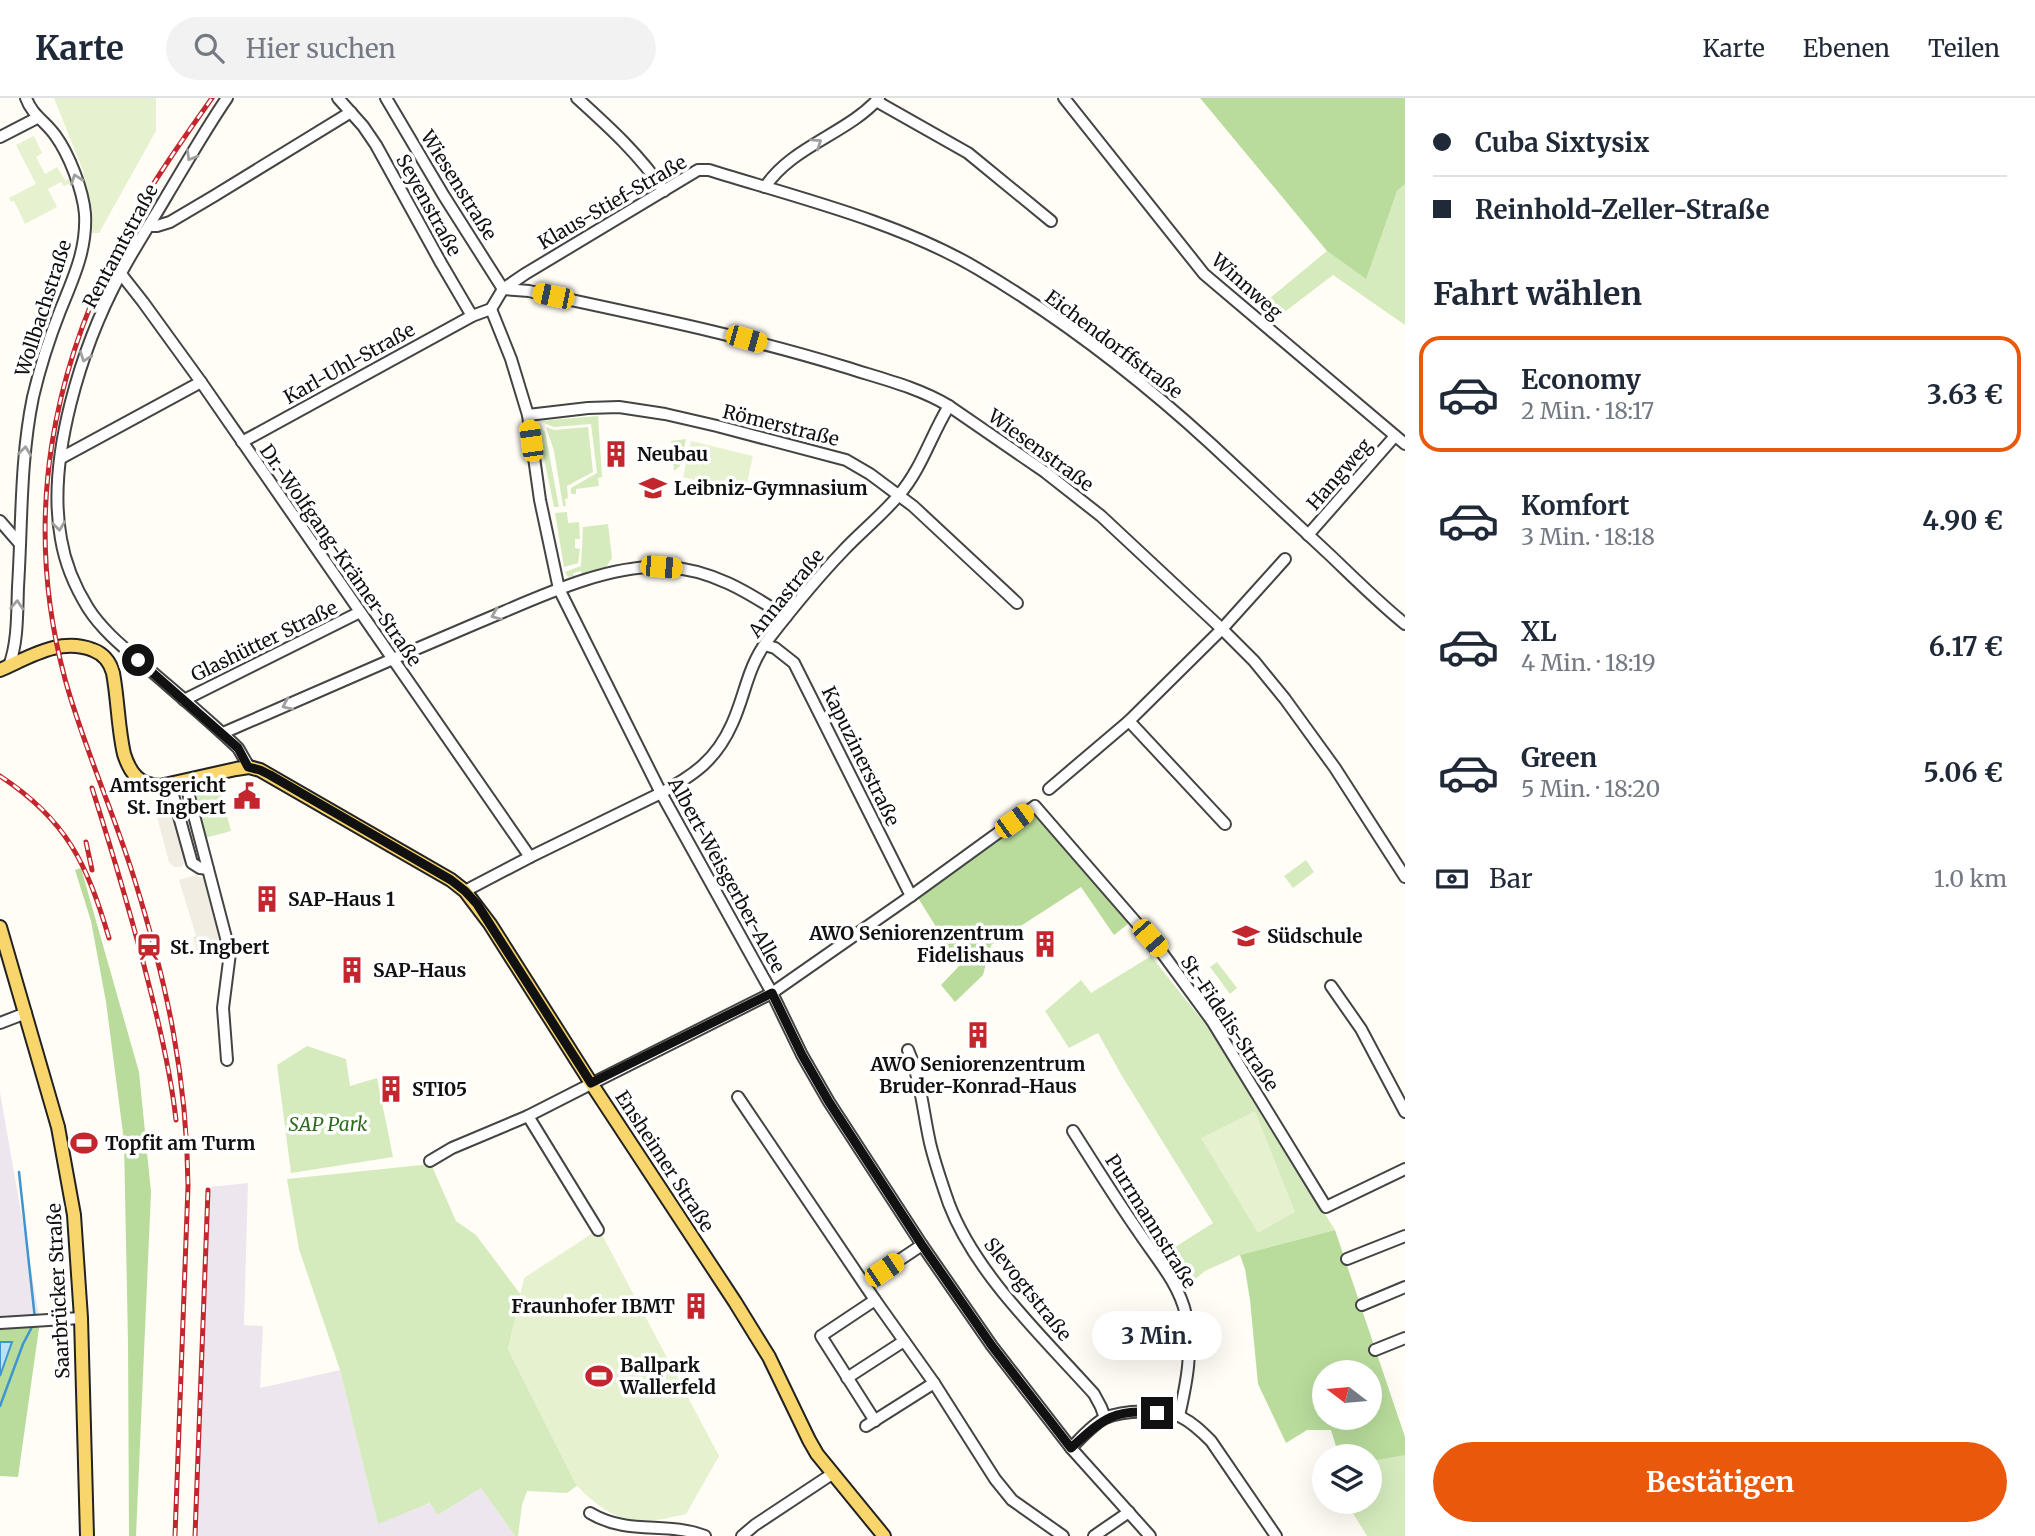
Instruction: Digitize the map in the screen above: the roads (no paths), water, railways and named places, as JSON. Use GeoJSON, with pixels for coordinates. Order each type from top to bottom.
{"type":"FeatureCollection","features":[{"type":"Feature","properties":{"kind":"main road"},"geometry":{"type":"LineString","coordinates":[[4,668],[60,645],[82,646],[106,658],[113,674],[120,738],[128,767],[132,774],[149,785],[170,784],[248,767]]}},
{"type":"Feature","properties":{"kind":"main road","name":"Ensheimer Straße"},"geometry":{"type":"LineString","coordinates":[[248,767],[270,775],[451,880],[465,891],[490,924],[753,1331],[769,1357],[808,1440],[832,1474],[884,1536]]}},
{"type":"Feature","properties":{"kind":"main road","name":"Saarbrücker Straße"},"geometry":{"type":"LineString","coordinates":[[0,927],[58,1127],[77,1236],[86,1536]]}},
{"type":"Feature","properties":{"kind":"street","name":"Wollbachstraße"},"geometry":{"type":"LineString","coordinates":[[4,668],[14,647],[23,467],[33,398],[49,340],[78,268],[85,230],[82,200],[67,156],[53,132],[37,118],[26,98]]}},
{"type":"Feature","properties":{"kind":"street","name":"Rentamtstraße"},"geometry":{"type":"LineString","coordinates":[[227,98],[121,274],[93,337],[76,384],[61,458],[58,514],[68,566],[87,606],[110,634],[223,733],[238,748],[248,767]]}},
{"type":"Feature","properties":{"kind":"street","name":"Seyenstraße"},"geometry":{"type":"LineString","coordinates":[[338,98],[376,145],[472,316]]}},
{"type":"Feature","properties":{"kind":"street","name":"Wiesenstraße"},"geometry":{"type":"LineString","coordinates":[[386,98],[503,289],[529,291],[746,339],[891,381],[949,406],[1045,472],[1101,516],[1254,661],[1335,768],[1404,874]]}},
{"type":"Feature","properties":{"kind":"street"},"geometry":{"type":"LineString","coordinates":[[577,98],[635,153],[664,191]]}},
{"type":"Feature","properties":{"kind":"street","name":"Winnweg"},"geometry":{"type":"LineString","coordinates":[[1064,98],[1204,274],[1405,444]]}},
{"type":"Feature","properties":{"kind":"street"},"geometry":{"type":"LineString","coordinates":[[765,187],[791,160],[877,100],[975,158],[1051,221]]}},
{"type":"Feature","properties":{"kind":"street"},"geometry":{"type":"LineString","coordinates":[[149,226],[170,222],[351,112]]}},
{"type":"Feature","properties":{"kind":"street"},"geometry":{"type":"LineString","coordinates":[[0,137],[37,118]]}},
{"type":"Feature","properties":{"kind":"street","name":"Klaus-Stief-Straße"},"geometry":{"type":"LineString","coordinates":[[503,289],[698,170],[709,170],[745,181]]}},
{"type":"Feature","properties":{"kind":"street","name":"Eichendorffstraße"},"geometry":{"type":"LineString","coordinates":[[745,181],[900,232],[976,267],[1016,293],[1125,370],[1170,407],[1405,624]]}},
{"type":"Feature","properties":{"kind":"street","name":"Dr.-Wolfgang-Krämer-Straße"},"geometry":{"type":"LineString","coordinates":[[121,274],[201,382],[530,857]]}},
{"type":"Feature","properties":{"kind":"street"},"geometry":{"type":"LineString","coordinates":[[472,316],[492,309],[503,289]]}},
{"type":"Feature","properties":{"kind":"street","name":"Albert-Weisgerber-Allee"},"geometry":{"type":"LineString","coordinates":[[492,309],[528,415],[540,500],[559,589],[661,793],[829,1102],[922,1245],[992,1346],[1071,1448],[1150,1536]]}},
{"type":"Feature","properties":{"kind":"street","name":"Karl-Uhl-Straße"},"geometry":{"type":"LineString","coordinates":[[242,442],[472,316]]}},
{"type":"Feature","properties":{"kind":"street"},"geometry":{"type":"LineString","coordinates":[[61,458],[201,382]]}},
{"type":"Feature","properties":{"kind":"street","name":"Annastraße"},"geometry":{"type":"LineString","coordinates":[[465,891],[661,793],[709,762],[733,723],[748,676],[765,645],[843,551],[898,496],[918,468],[949,406]]}},
{"type":"Feature","properties":{"kind":"street","name":"Römerstraße"},"geometry":{"type":"LineString","coordinates":[[528,415],[620,407],[665,414],[846,460],[913,506],[1017,603]]}},
{"type":"Feature","properties":{"kind":"street","name":"Hangweg"},"geometry":{"type":"LineString","coordinates":[[1308,535],[1395,436]]}},
{"type":"Feature","properties":{"kind":"street"},"geometry":{"type":"LineString","coordinates":[[0,521],[20,544]]}},
{"type":"Feature","properties":{"kind":"street"},"geometry":{"type":"LineString","coordinates":[[1049,789],[1129,721],[1222,629],[1285,559]]}},
{"type":"Feature","properties":{"kind":"street"},"geometry":{"type":"LineString","coordinates":[[223,733],[559,589],[617,571],[661,567],[683,568],[708,574],[734,585],[786,617]]}},
{"type":"Feature","properties":{"kind":"street","name":"Glashütter Straße"},"geometry":{"type":"LineString","coordinates":[[184,700],[360,612]]}},
{"type":"Feature","properties":{"kind":"street","name":"Kapuzinerstraße"},"geometry":{"type":"LineString","coordinates":[[765,645],[775,648],[794,663],[911,896]]}},
{"type":"Feature","properties":{"kind":"street"},"geometry":{"type":"LineString","coordinates":[[1129,721],[1225,824]]}},
{"type":"Feature","properties":{"kind":"street"},"geometry":{"type":"LineString","coordinates":[[185,781],[230,953],[223,1008],[227,1060]]}},
{"type":"Feature","properties":{"kind":"street"},"geometry":{"type":"LineString","coordinates":[[170,784],[192,863],[208,869]]}},
{"type":"Feature","properties":{"kind":"street","name":"St.-Fidelis-Straße"},"geometry":{"type":"LineString","coordinates":[[911,896],[1034,806],[1160,950],[1212,1021],[1326,1207],[1405,1169]]}},
{"type":"Feature","properties":{"kind":"street"},"geometry":{"type":"LineString","coordinates":[[430,1161],[464,1142],[527,1116],[772,993],[911,896]]}},
{"type":"Feature","properties":{"kind":"street"},"geometry":{"type":"LineString","coordinates":[[1331,986],[1362,1029],[1405,1112]]}},
{"type":"Feature","properties":{"kind":"street"},"geometry":{"type":"LineString","coordinates":[[0,1023],[26,1013]]}},
{"type":"Feature","properties":{"kind":"street","name":"Slevogtstraße"},"geometry":{"type":"LineString","coordinates":[[908,1050],[916,1066],[936,1167],[957,1222],[976,1255],[1001,1288],[1094,1394],[1105,1418]]}},
{"type":"Feature","properties":{"kind":"street"},"geometry":{"type":"LineString","coordinates":[[738,1097],[934,1383],[970,1443],[1003,1489],[1012,1500],[1063,1536]]}},
{"type":"Feature","properties":{"kind":"street"},"geometry":{"type":"LineString","coordinates":[[527,1116],[598,1230]]}},
{"type":"Feature","properties":{"kind":"street","name":"Purrmannstraße"},"geometry":{"type":"LineString","coordinates":[[1073,1131],[1178,1293],[1185,1312],[1190,1349],[1188,1377],[1179,1416]]}},
{"type":"Feature","properties":{"kind":"street"},"geometry":{"type":"LineString","coordinates":[[1347,1259],[1405,1236]]}},
{"type":"Feature","properties":{"kind":"street"},"geometry":{"type":"LineString","coordinates":[[865,1283],[922,1245]]}},
{"type":"Feature","properties":{"kind":"street"},"geometry":{"type":"LineString","coordinates":[[1362,1305],[1405,1287]]}},
{"type":"Feature","properties":{"kind":"street"},"geometry":{"type":"LineString","coordinates":[[875,1300],[821,1336],[847,1378],[870,1424],[934,1383]]}},
{"type":"Feature","properties":{"kind":"street"},"geometry":{"type":"LineString","coordinates":[[0,1323],[81,1318]]}},
{"type":"Feature","properties":{"kind":"street"},"geometry":{"type":"LineString","coordinates":[[1375,1350],[1405,1338]]}},
{"type":"Feature","properties":{"kind":"street"},"geometry":{"type":"LineString","coordinates":[[847,1378],[904,1341]]}},
{"type":"Feature","properties":{"kind":"street"},"geometry":{"type":"LineString","coordinates":[[1071,1448],[1105,1418],[1144,1411],[1179,1416],[1211,1441],[1276,1536]]}},
{"type":"Feature","properties":{"kind":"street"},"geometry":{"type":"LineString","coordinates":[[742,1536],[832,1474]]}},
{"type":"Feature","properties":{"kind":"street"},"geometry":{"type":"LineString","coordinates":[[1094,1536],[1129,1512]]}},
{"type":"Feature","properties":{"kind":"street"},"geometry":{"type":"LineString","coordinates":[[590,1513],[613,1525],[642,1530],[680,1530],[705,1536]]}},
{"type":"Feature","properties":{"kind":"water"},"geometry":{"type":"Polygon","coordinates":[[[0,1342],[12,1342],[0,1376],[0,1342]]]}},
{"type":"Feature","properties":{"kind":"waterway"},"geometry":{"type":"LineString","coordinates":[[19,1172],[35,1319]]}},
{"type":"Feature","properties":{"kind":"waterway"},"geometry":{"type":"LineString","coordinates":[[0,1406],[33,1325]]}},
{"type":"Feature","properties":{"kind":"railway"},"geometry":{"type":"LineString","coordinates":[[175,1536],[188,1186],[184,1107],[173,1031],[157,957],[127,856],[65,679],[52,620],[46,561],[46,503],[52,445],[63,388],[80,332],[130,223],[212,98]]}},
{"type":"Feature","properties":{"kind":"railway"},"geometry":{"type":"LineString","coordinates":[[0,776],[42,809],[71,846],[83,866],[109,938]]}},
{"type":"Feature","properties":{"kind":"railway"},"geometry":{"type":"LineString","coordinates":[[92,788],[150,989],[176,1120]]}},
{"type":"Feature","properties":{"kind":"railway"},"geometry":{"type":"LineString","coordinates":[[86,842],[92,870]]}},
{"type":"Feature","properties":{"kind":"railway"},"geometry":{"type":"LineString","coordinates":[[195,1536],[208,1190]]}},
{"type":"Feature","properties":{"kind":"place","name":"Neubau"},"geometry":{"type":"Point","coordinates":[616,454]}},
{"type":"Feature","properties":{"kind":"place","name":"Leibniz-Gymnasium"},"geometry":{"type":"Point","coordinates":[653,488]}},
{"type":"Feature","properties":{"kind":"place","name":"Amtsgericht St. Ingbert"},"geometry":{"type":"Point","coordinates":[247,796]}},
{"type":"Feature","properties":{"kind":"place","name":"SAP-Haus 1"},"geometry":{"type":"Point","coordinates":[267,899]}},
{"type":"Feature","properties":{"kind":"place","name":"Südschule"},"geometry":{"type":"Point","coordinates":[1246,936]}},
{"type":"Feature","properties":{"kind":"place","name":"AWO Seniorenzentrum Fidelishaus"},"geometry":{"type":"Point","coordinates":[1045,944]}},
{"type":"Feature","properties":{"kind":"place","name":"St. Ingbert"},"geometry":{"type":"Point","coordinates":[149,947]}},
{"type":"Feature","properties":{"kind":"place","name":"SAP-Haus"},"geometry":{"type":"Point","coordinates":[352,970]}},
{"type":"Feature","properties":{"kind":"place","name":"AWO Seniorenzentrum Bruder-Konrad-Haus"},"geometry":{"type":"Point","coordinates":[978,1035]}},
{"type":"Feature","properties":{"kind":"place","name":"STI05"},"geometry":{"type":"Point","coordinates":[391,1089]}},
{"type":"Feature","properties":{"kind":"place","name":"Topfit am Turm"},"geometry":{"type":"Point","coordinates":[84,1143]}},
{"type":"Feature","properties":{"kind":"place","name":"Fraunhofer IBMT"},"geometry":{"type":"Point","coordinates":[696,1306]}},
{"type":"Feature","properties":{"kind":"place","name":"Ballpark Wallerfeld"},"geometry":{"type":"Point","coordinates":[599,1376]}},
{"type":"Feature","properties":{"kind":"park label","name":"SAP Park"},"geometry":{"type":"Point","coordinates":[328,1124]}}]}
